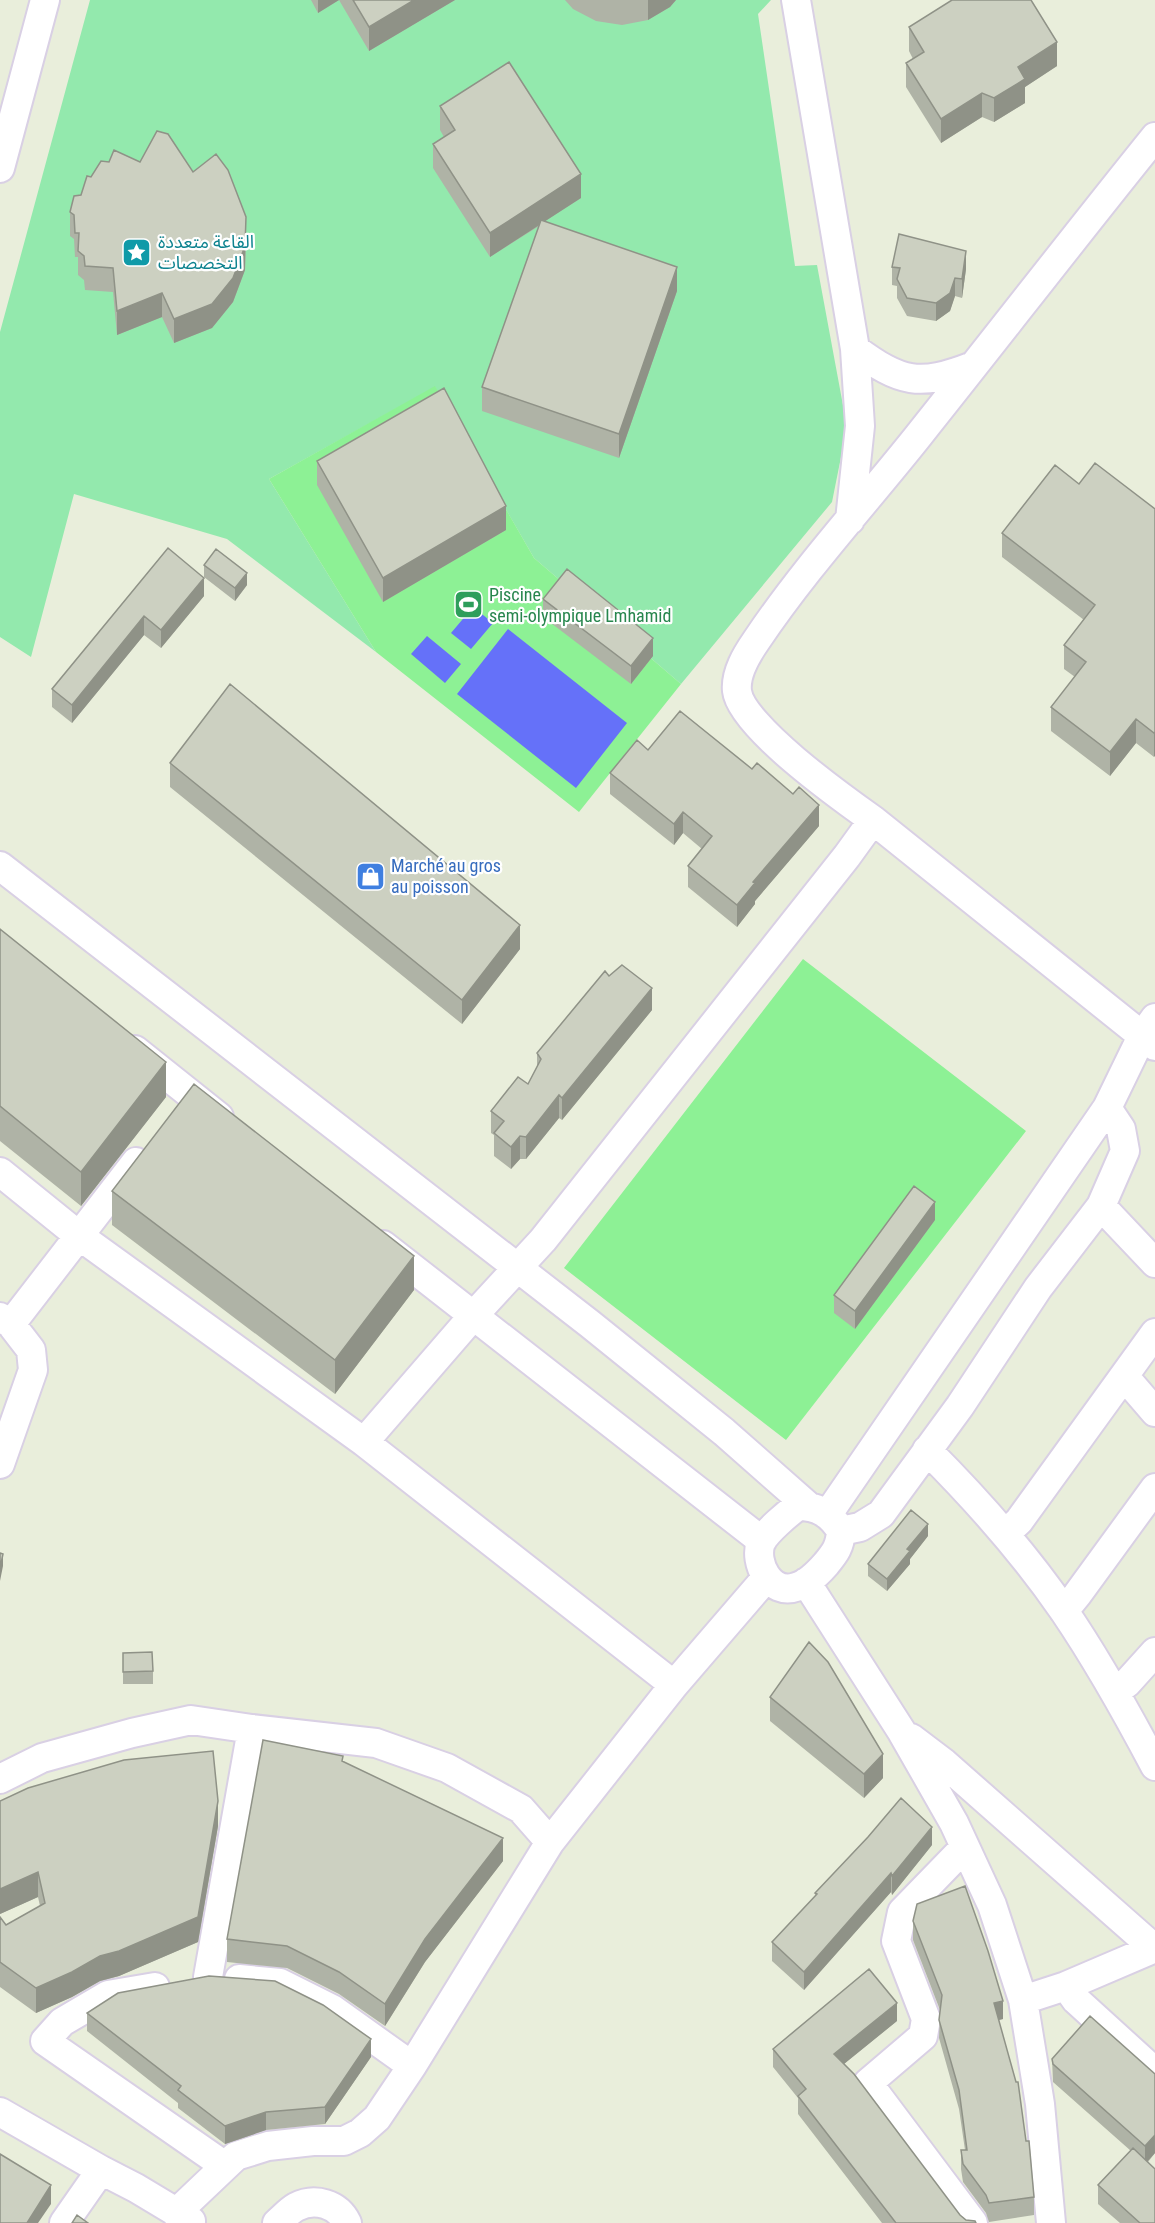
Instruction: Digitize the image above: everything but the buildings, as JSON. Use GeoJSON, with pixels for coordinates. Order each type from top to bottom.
{"type":"FeatureCollection","features":[{"type":"Feature","properties":{"kind":"street"},"geometry":{"type":"LineString","coordinates":[[0,168],[45,0]]}},
{"type":"Feature","properties":{"kind":"street"},"geometry":{"type":"LineString","coordinates":[[796,0],[855,349],[860,426],[850,520]]}},
{"type":"Feature","properties":{"kind":"street"},"geometry":{"type":"LineString","coordinates":[[826,1517],[1107,1108],[1151,1033],[873,820],[771,738],[747,713],[741,703],[737,690],[739,674],[756,640],[824,551],[1155,137]]}},
{"type":"Feature","properties":{"kind":"street"},"geometry":{"type":"LineString","coordinates":[[855,349],[879,366],[917,380],[951,375],[973,366]]}},
{"type":"Feature","properties":{"kind":"street"},"geometry":{"type":"LineString","coordinates":[[364,1442],[473,1316],[543,1240],[873,820]]}},
{"type":"Feature","properties":{"kind":"street"},"geometry":{"type":"LineString","coordinates":[[0,866],[590,1324],[826,1517],[839,1547],[836,1553],[806,1582],[797,1587],[787,1588],[774,1584],[760,1567],[758,1555],[762,1541],[789,1512],[798,1506],[826,1517],[860,1527],[881,1514],[960,1406],[1038,1288],[1101,1206],[1125,1151],[1121,1129],[1107,1108]]}},
{"type":"Feature","properties":{"kind":"street"},"geometry":{"type":"LineString","coordinates":[[117,1036],[182,1103],[235,1130]]}},
{"type":"Feature","properties":{"kind":"street"},"geometry":{"type":"LineString","coordinates":[[0,1464],[33,1370],[32,1350],[5,1320],[78,1235],[152,1141]]}},
{"type":"Feature","properties":{"kind":"street"},"geometry":{"type":"LineString","coordinates":[[0,1172],[78,1235],[364,1442],[674,1686]]}},
{"type":"Feature","properties":{"kind":"street"},"geometry":{"type":"LineString","coordinates":[[1101,1206],[1155,1263]]}},
{"type":"Feature","properties":{"kind":"street"},"geometry":{"type":"LineString","coordinates":[[363,1230],[762,1541]]}},
{"type":"Feature","properties":{"kind":"street"},"geometry":{"type":"LineString","coordinates":[[1005,1534],[1018,1521],[1155,1333]]}},
{"type":"Feature","properties":{"kind":"street"},"geometry":{"type":"LineString","coordinates":[[1124,1376],[1155,1412]]}},
{"type":"Feature","properties":{"kind":"street"},"geometry":{"type":"LineString","coordinates":[[927,1450],[1005,1534],[1064,1611],[1115,1692],[1155,1766]]}},
{"type":"Feature","properties":{"kind":"street"},"geometry":{"type":"LineString","coordinates":[[1064,1611],[1155,1488]]}},
{"type":"Feature","properties":{"kind":"street"},"geometry":{"type":"LineString","coordinates":[[0,2112],[136,2188],[185,2219],[225,2166],[236,2156],[268,2146],[313,2141],[344,2141],[360,2133],[377,2118],[412,2066],[550,1842],[674,1686],[768,1577]]}},
{"type":"Feature","properties":{"kind":"street"},"geometry":{"type":"LineString","coordinates":[[806,1582],[902,1732],[954,1823],[992,1905],[1023,2000],[1040,2104],[1051,2223]]}},
{"type":"Feature","properties":{"kind":"street"},"geometry":{"type":"LineString","coordinates":[[1115,1692],[1127,1683],[1155,1652]]}},
{"type":"Feature","properties":{"kind":"street"},"geometry":{"type":"LineString","coordinates":[[0,1779],[42,1758],[192,1720],[376,1743],[447,1768],[521,1809],[550,1842]]}},
{"type":"Feature","properties":{"kind":"street"},"geometry":{"type":"LineString","coordinates":[[190,1980],[252,1729]]}},
{"type":"Feature","properties":{"kind":"street"},"geometry":{"type":"LineString","coordinates":[[902,1732],[944,1762],[1155,1949],[1066,1986],[1023,2000]]}},
{"type":"Feature","properties":{"kind":"street"},"geometry":{"type":"LineString","coordinates":[[965,1846],[902,1912],[896,1941],[926,2019],[923,2036],[868,2083],[973,2223]]}},
{"type":"Feature","properties":{"kind":"street"},"geometry":{"type":"LineString","coordinates":[[225,2166],[45,2041],[62,2022],[108,1995],[190,1980],[280,1983],[332,2009],[412,2066]]}},
{"type":"Feature","properties":{"kind":"street"},"geometry":{"type":"LineString","coordinates":[[1066,1986],[1076,2000],[1155,2072]]}},
{"type":"Feature","properties":{"kind":"street"},"geometry":{"type":"LineString","coordinates":[[64,2223],[101,2170]]}},
{"type":"Feature","properties":{"kind":"street"},"geometry":{"type":"LineString","coordinates":[[277,2223],[297,2206],[311,2202],[327,2204],[338,2210],[347,2223]]}},
{"type":"Feature","properties":{"kind":"green space"},"geometry":{"type":"Polygon","coordinates":[[[90,0],[771,0],[758,14],[795,266],[817,265],[847,427],[832,502],[681,684],[534,558],[435,387],[269,479],[376,652],[227,539],[74,494],[31,657],[0,637],[0,332],[90,0]]]}},
{"type":"Feature","properties":{"kind":"green space","name":"Piscine semi-olympique Lmhamid"},"geometry":{"type":"Polygon","coordinates":[[[435,386],[534,558],[681,684],[579,812],[376,652],[269,479],[435,386]]]}},
{"type":"Feature","properties":{"kind":"green space"},"geometry":{"type":"Polygon","coordinates":[[[803,959],[1026,1131],[786,1440],[564,1268],[803,959]]]}},
{"type":"Feature","properties":{"kind":"shaded area"},"geometry":{"type":"Polygon","coordinates":[[[473,607],[493,623],[471,649],[451,633],[473,607]]]}},
{"type":"Feature","properties":{"kind":"shaded area"},"geometry":{"type":"Polygon","coordinates":[[[508,629],[627,723],[576,788],[457,694],[508,629]]]}},
{"type":"Feature","properties":{"kind":"shaded area"},"geometry":{"type":"Polygon","coordinates":[[[427,636],[461,664],[445,683],[411,654],[427,636]]]}},
{"type":"Feature","properties":{"kind":"place","name":"القاعة متعددة التخصصات"},"geometry":{"type":"Point","coordinates":[137,252]}},
{"type":"Feature","properties":{"kind":"place","name":"Piscine semi-olympique Lmhamid"},"geometry":{"type":"Point","coordinates":[468,605]}},
{"type":"Feature","properties":{"kind":"place","name":"Marché au gros au poisson"},"geometry":{"type":"Point","coordinates":[370,876]}}]}
